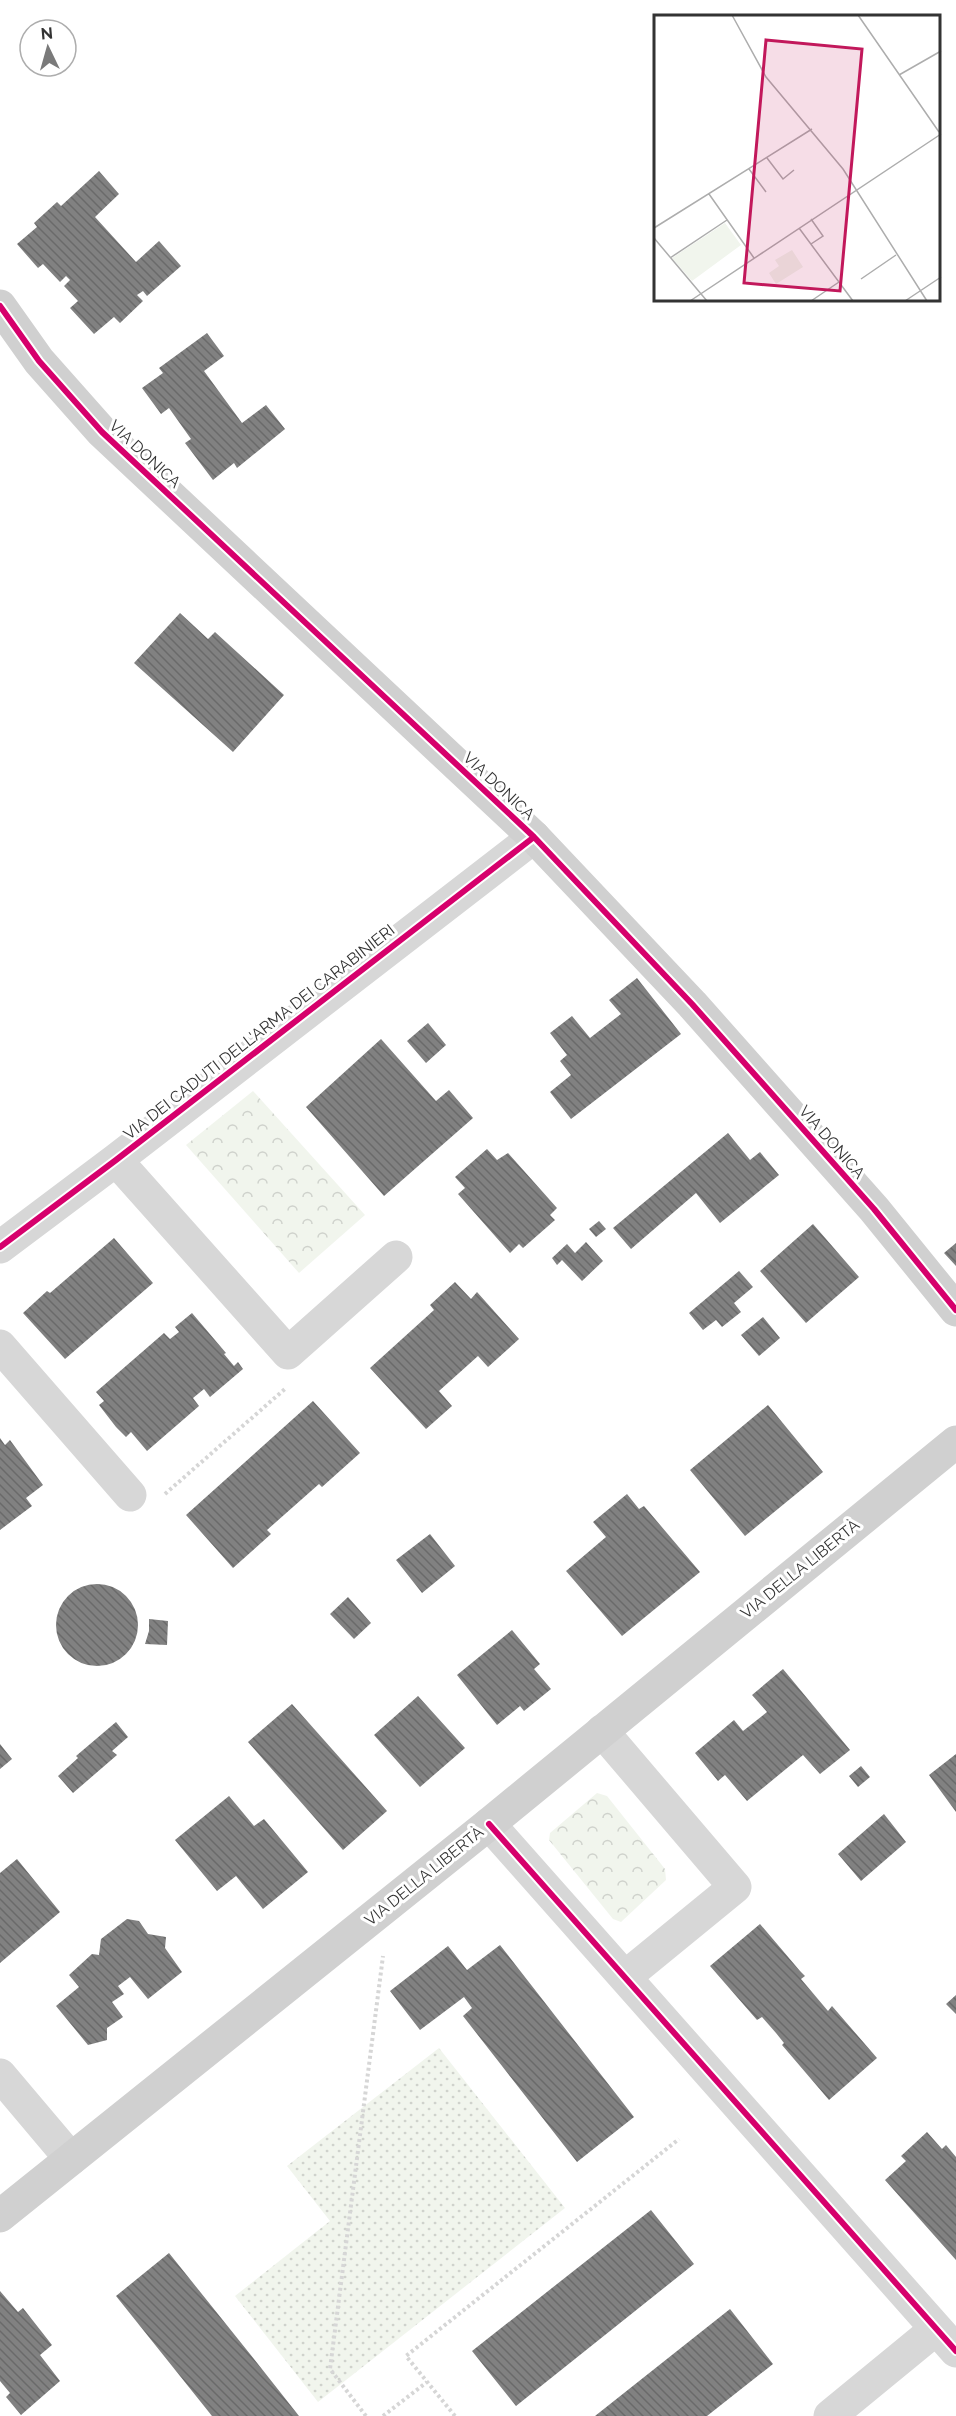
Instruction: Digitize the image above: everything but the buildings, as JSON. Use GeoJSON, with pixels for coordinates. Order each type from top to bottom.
{"type":"FeatureCollection","features":[{"type":"Feature","properties":{"kind":"street","name":"VIA DONICA"},"geometry":{"type":"LineString","coordinates":[[0,306],[39,361],[102,432],[534,837],[692,1004],[874,1209],[956,1310]]}},
{"type":"Feature","properties":{"kind":"street","name":"VIA DEI CADUTI DELL'ARMA DEI CARABINIERI"},"geometry":{"type":"LineString","coordinates":[[0,1246],[116,1160],[534,837]]}},
{"type":"Feature","properties":{"kind":"street","name":"VIA DEI CADUTI DELL'ARMA DEI CARABINIERI"},"geometry":{"type":"LineString","coordinates":[[116,1160],[288,1353]]}},
{"type":"Feature","properties":{"kind":"street"},"geometry":{"type":"LineString","coordinates":[[288,1353],[396,1257]]}},
{"type":"Feature","properties":{"kind":"street"},"geometry":{"type":"LineString","coordinates":[[0,1346],[130,1495]]}},
{"type":"Feature","properties":{"kind":"street","name":"VIA DELLA LIBERTÀ"},"geometry":{"type":"LineString","coordinates":[[0,2216],[389,1905],[956,1442]]}},
{"type":"Feature","properties":{"kind":"street"},"geometry":{"type":"LineString","coordinates":[[602,1731],[735,1887],[625,1977]]}},
{"type":"Feature","properties":{"kind":"street"},"geometry":{"type":"LineString","coordinates":[[489,1824],[946,2340],[830,2416]]}},
{"type":"Feature","properties":{"kind":"street"},"geometry":{"type":"LineString","coordinates":[[0,2075],[71,2159]]}},
{"type":"Feature","properties":{"kind":"path"},"geometry":{"type":"LineString","coordinates":[[130,1495],[145,1512],[290,1385],[288,1353]]}},
{"type":"Feature","properties":{"kind":"path"},"geometry":{"type":"LineString","coordinates":[[366,2416],[330,2369],[389,1905]]}},
{"type":"Feature","properties":{"kind":"path"},"geometry":{"type":"LineString","coordinates":[[454,2416],[406,2356],[679,2139]]}},
{"type":"Feature","properties":{"kind":"path"},"geometry":{"type":"LineString","coordinates":[[383,2416],[427,2382]]}},
{"type":"Feature","properties":{"kind":"green space"},"geometry":{"type":"Polygon","coordinates":[[[253,1091],[365,1215],[299,1273],[186,1145],[253,1091]]]}},
{"type":"Feature","properties":{"kind":"green space"},"geometry":{"type":"Polygon","coordinates":[[[597,1793],[607,1796],[665,1869],[666,1880],[621,1922],[613,1919],[549,1840],[550,1833],[597,1793]]]}},
{"type":"Feature","properties":{"kind":"green space"},"geometry":{"type":"Polygon","coordinates":[[[439,2048],[565,2208],[318,2402],[235,2296],[330,2221],[287,2166],[439,2048]]]}},
{"type":"Feature","properties":{"kind":"cycle path"},"geometry":{"type":"LineString","coordinates":[[0,306],[39,361],[102,432],[534,837],[692,1004],[874,1209],[956,1310]]}},
{"type":"Feature","properties":{"kind":"cycle path"},"geometry":{"type":"LineString","coordinates":[[0,1247],[534,837]]}},
{"type":"Feature","properties":{"kind":"cycle path"},"geometry":{"type":"LineString","coordinates":[[489,1824],[956,2351]]}}]}
